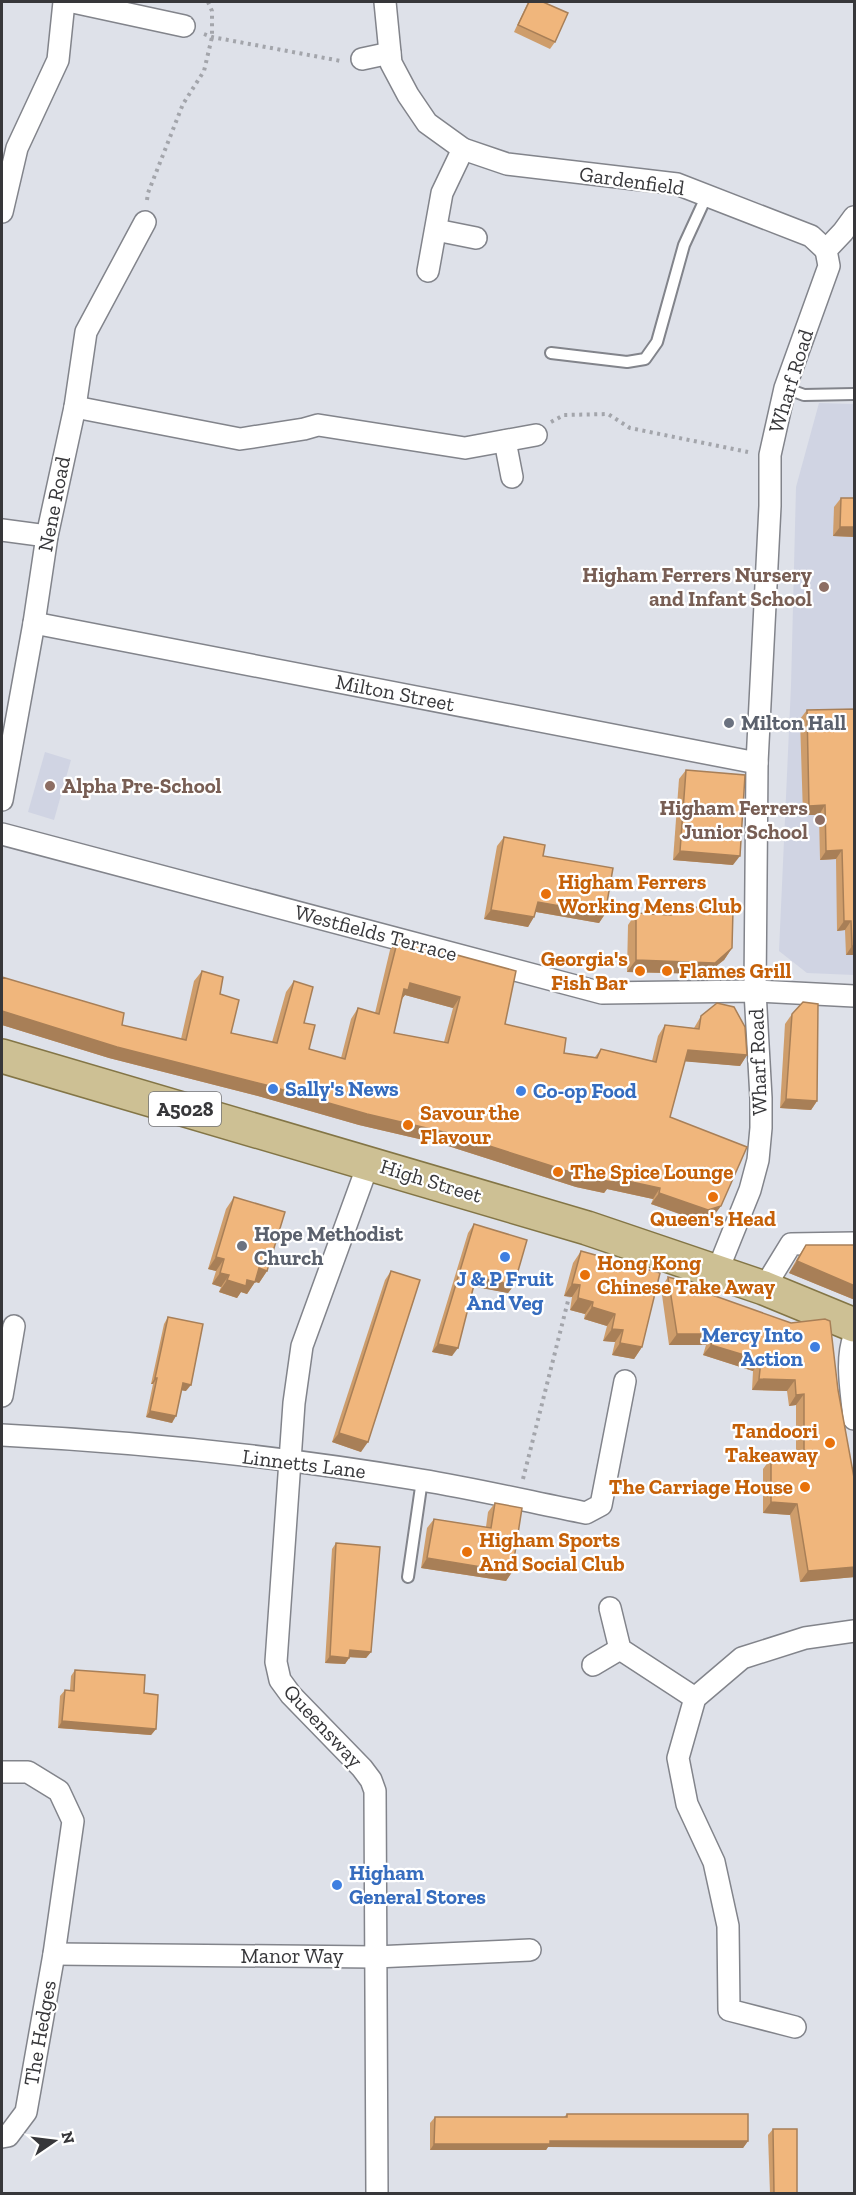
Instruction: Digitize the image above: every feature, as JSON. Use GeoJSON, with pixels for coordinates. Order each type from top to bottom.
{"type":"FeatureCollection","features":[{"type":"Feature","properties":{"kind":"main road","name":"High Street"},"geometry":{"type":"LineString","coordinates":[[2,1056],[369,1162],[587,1228],[764,1288],[855,1325]]}},
{"type":"Feature","properties":{"kind":"street"},"geometry":{"type":"LineString","coordinates":[[2,212],[17,148],[58,60],[64,2]]}},
{"type":"Feature","properties":{"kind":"street"},"geometry":{"type":"LineString","coordinates":[[74,2],[184,26]]}},
{"type":"Feature","properties":{"kind":"street","name":"Gardenfield"},"geometry":{"type":"LineString","coordinates":[[385,2],[391,63],[428,123],[463,149],[507,164],[677,184],[811,236],[826,250]]}},
{"type":"Feature","properties":{"kind":"street"},"geometry":{"type":"LineString","coordinates":[[354,60],[390,54]]}},
{"type":"Feature","properties":{"kind":"street"},"geometry":{"type":"LineString","coordinates":[[428,271],[442,193],[463,149]]}},
{"type":"Feature","properties":{"kind":"street"},"geometry":{"type":"LineString","coordinates":[[826,250],[855,217]]}},
{"type":"Feature","properties":{"kind":"street","name":"Nene Road"},"geometry":{"type":"LineString","coordinates":[[2,800],[34,623],[46,536],[75,407],[86,332],[145,222]]}},
{"type":"Feature","properties":{"kind":"street"},"geometry":{"type":"LineString","coordinates":[[436,230],[476,238]]}},
{"type":"Feature","properties":{"kind":"street","name":"Wharf Road"},"geometry":{"type":"LineString","coordinates":[[717,1272],[750,1190],[758,1160],[761,1098],[755,991],[757,763],[770,506],[770,455],[785,388],[829,267],[826,250]]}},
{"type":"Feature","properties":{"kind":"street"},"geometry":{"type":"LineString","coordinates":[[75,407],[240,439],[318,425],[465,448],[536,435]]}},
{"type":"Feature","properties":{"kind":"street"},"geometry":{"type":"LineString","coordinates":[[505,441],[512,477]]}},
{"type":"Feature","properties":{"kind":"street"},"geometry":{"type":"LineString","coordinates":[[2,530],[46,536]]}},
{"type":"Feature","properties":{"kind":"street","name":"Milton Street"},"geometry":{"type":"LineString","coordinates":[[34,623],[757,763]]}},
{"type":"Feature","properties":{"kind":"street","name":"Westfields Terrace"},"geometry":{"type":"LineString","coordinates":[[2,834],[602,993],[755,991],[855,996]]}},
{"type":"Feature","properties":{"kind":"street","name":"Queensway"},"geometry":{"type":"LineString","coordinates":[[369,1162],[302,1346],[294,1403],[276,1662],[280,1680],[291,1695],[362,1768],[371,1780],[375,1791],[377,2193]]}},
{"type":"Feature","properties":{"kind":"street"},"geometry":{"type":"LineString","coordinates":[[764,1288],[791,1244],[855,1243]]}},
{"type":"Feature","properties":{"kind":"street"},"geometry":{"type":"LineString","coordinates":[[2,1396],[14,1326]]}},
{"type":"Feature","properties":{"kind":"street"},"geometry":{"type":"LineString","coordinates":[[855,1337],[851,1345],[851,1384],[855,1419]]}},
{"type":"Feature","properties":{"kind":"street","name":"Linnetts Lane"},"geometry":{"type":"LineString","coordinates":[[2,1435],[88,1439],[290,1461],[422,1480],[586,1513],[601,1505],[625,1381]]}},
{"type":"Feature","properties":{"kind":"street"},"geometry":{"type":"LineString","coordinates":[[610,1608],[620,1649],[695,1698]]}},
{"type":"Feature","properties":{"kind":"street"},"geometry":{"type":"LineString","coordinates":[[795,2027],[729,2010],[728,1926],[714,1862],[687,1804],[678,1758],[695,1698],[742,1658],[805,1638],[855,1631]]}},
{"type":"Feature","properties":{"kind":"street"},"geometry":{"type":"LineString","coordinates":[[593,1665],[620,1649]]}},
{"type":"Feature","properties":{"kind":"street","name":"The Hedges"},"geometry":{"type":"LineString","coordinates":[[2,1772],[28,1773],[59,1791],[73,1821],[54,1954],[26,2112],[8,2136],[2,2137]]}},
{"type":"Feature","properties":{"kind":"street","name":"Manor Way"},"geometry":{"type":"LineString","coordinates":[[54,1954],[375,1957],[530,1950]]}},
{"type":"Feature","properties":{"kind":"lane"},"geometry":{"type":"LineString","coordinates":[[551,353],[627,362],[645,359],[657,342],[684,245],[707,195]]}},
{"type":"Feature","properties":{"kind":"lane"},"geometry":{"type":"LineString","coordinates":[[785,388],[804,395],[855,394]]}},
{"type":"Feature","properties":{"kind":"lane"},"geometry":{"type":"LineString","coordinates":[[408,1576],[422,1480]]}},
{"type":"Feature","properties":{"kind":"path"},"geometry":{"type":"LineString","coordinates":[[145,222],[148,193],[183,104],[204,71],[212,37],[212,11],[208,2]]}},
{"type":"Feature","properties":{"kind":"path"},"geometry":{"type":"LineString","coordinates":[[184,26],[212,37],[354,60]]}},
{"type":"Feature","properties":{"kind":"path"},"geometry":{"type":"LineString","coordinates":[[536,435],[548,423],[564,415],[608,414],[630,428],[740,452],[770,455]]}},
{"type":"Feature","properties":{"kind":"path"},"geometry":{"type":"LineString","coordinates":[[518,1500],[569,1297]]}},
{"type":"Feature","properties":{"kind":"shaded area"},"geometry":{"type":"Polygon","coordinates":[[[819,403],[854,404],[854,975],[807,973],[779,951],[791,686],[796,487],[819,403]]]}},
{"type":"Feature","properties":{"kind":"shaded area","name":"Alpha Pre-School"},"geometry":{"type":"Polygon","coordinates":[[[45,752],[71,760],[54,820],[28,812],[45,752]]]}},
{"type":"Feature","properties":{"kind":"building"},"geometry":{"type":"Polygon","coordinates":[[[529,2],[543,2],[568,13],[555,42],[518,25],[529,2]]]}},
{"type":"Feature","properties":{"kind":"building"},"geometry":{"type":"Polygon","coordinates":[[[841,498],[855,498],[855,527],[840,527],[841,498]]]}},
{"type":"Feature","properties":{"kind":"building"},"geometry":{"type":"Polygon","coordinates":[[[855,709],[855,946],[852,946],[851,921],[844,921],[842,850],[826,851],[825,805],[809,806],[807,710],[855,709]]]}},
{"type":"Feature","properties":{"kind":"building"},"geometry":{"type":"Polygon","coordinates":[[[686,770],[745,775],[740,856],[680,851],[686,770]]]}},
{"type":"Feature","properties":{"kind":"building","name":"Higham Ferrers Working Mens Club"},"geometry":{"type":"Polygon","coordinates":[[[504,837],[545,845],[543,856],[613,868],[605,914],[538,902],[534,917],[491,910],[504,837]]]}},
{"type":"Feature","properties":{"kind":"building"},"geometry":{"type":"Polygon","coordinates":[[[670,905],[733,910],[732,948],[715,963],[636,960],[636,913],[671,915],[670,905]]]}},
{"type":"Feature","properties":{"kind":"building"},"geometry":{"type":"Polygon","coordinates":[[[398,939],[516,971],[505,1024],[566,1038],[564,1053],[597,1058],[601,1049],[656,1062],[665,1025],[699,1029],[701,1016],[717,1003],[734,1007],[745,1027],[747,1055],[688,1050],[670,1117],[747,1147],[721,1206],[708,1210],[659,1193],[660,1188],[613,1178],[612,1182],[583,1176],[452,1134],[367,1114],[266,1085],[117,1047],[2,1011],[2,977],[124,1013],[122,1025],[186,1040],[202,971],[223,977],[220,994],[239,1000],[231,1033],[277,1043],[294,981],[313,987],[304,1023],[315,1025],[309,1049],[345,1059],[358,1008],[379,1014],[398,939]],[[410,983],[408,990],[404,989],[394,1033],[448,1043],[460,997],[410,983]]]}},
{"type":"Feature","properties":{"kind":"building"},"geometry":{"type":"Polygon","coordinates":[[[803,1002],[818,1004],[817,1101],[786,1099],[792,1014],[803,1002]]]}},
{"type":"Feature","properties":{"kind":"building","name":"Hope Methodist Church"},"geometry":{"type":"Polygon","coordinates":[[[234,1197],[285,1212],[267,1271],[259,1268],[255,1282],[247,1280],[246,1286],[227,1280],[229,1275],[220,1273],[224,1259],[216,1257],[234,1197]]]}},
{"type":"Feature","properties":{"kind":"building"},"geometry":{"type":"Polygon","coordinates":[[[474,1224],[527,1240],[514,1285],[476,1277],[458,1348],[438,1344],[474,1224]]]}},
{"type":"Feature","properties":{"kind":"building"},"geometry":{"type":"Polygon","coordinates":[[[806,1245],[855,1245],[855,1286],[797,1261],[806,1245]]]}},
{"type":"Feature","properties":{"kind":"building"},"geometry":{"type":"Polygon","coordinates":[[[581,1251],[660,1273],[642,1347],[620,1343],[623,1330],[612,1329],[615,1314],[592,1307],[593,1302],[578,1298],[580,1285],[572,1284],[581,1251]]]}},
{"type":"Feature","properties":{"kind":"building"},"geometry":{"type":"Polygon","coordinates":[[[391,1271],[420,1280],[368,1442],[339,1433],[391,1271]]]}},
{"type":"Feature","properties":{"kind":"building"},"geometry":{"type":"Polygon","coordinates":[[[668,1277],[701,1286],[701,1291],[791,1323],[825,1319],[830,1321],[838,1390],[855,1483],[855,1567],[808,1571],[797,1504],[771,1502],[771,1458],[804,1456],[804,1394],[796,1395],[795,1380],[759,1379],[761,1360],[711,1345],[714,1334],[677,1334],[668,1277]]]}},
{"type":"Feature","properties":{"kind":"building"},"geometry":{"type":"Polygon","coordinates":[[[168,1317],[203,1324],[191,1385],[183,1383],[176,1416],[150,1411],[168,1317]]]}},
{"type":"Feature","properties":{"kind":"building","name":"Higham Sports And Social Club"},"geometry":{"type":"Polygon","coordinates":[[[495,1503],[522,1508],[512,1572],[427,1558],[434,1519],[491,1528],[495,1503]]]}},
{"type":"Feature","properties":{"kind":"building"},"geometry":{"type":"Polygon","coordinates":[[[336,1543],[380,1547],[371,1652],[350,1650],[349,1658],[330,1656],[336,1543]]]}},
{"type":"Feature","properties":{"kind":"building"},"geometry":{"type":"Polygon","coordinates":[[[75,1670],[145,1675],[144,1693],[158,1695],[156,1729],[62,1721],[65,1690],[74,1691],[75,1670]]]}},
{"type":"Feature","properties":{"kind":"building"},"geometry":{"type":"Polygon","coordinates":[[[567,2114],[748,2114],[748,2141],[550,2141],[550,2144],[434,2144],[435,2117],[567,2117],[567,2114]]]}},
{"type":"Feature","properties":{"kind":"building"},"geometry":{"type":"Polygon","coordinates":[[[773,2129],[797,2129],[797,2193],[774,2193],[773,2129]]]}},
{"type":"Feature","properties":{"kind":"place","name":"Higham Ferrers Nursery and Infant School"},"geometry":{"type":"Point","coordinates":[824,587]}},
{"type":"Feature","properties":{"kind":"place","name":"Milton Hall"},"geometry":{"type":"Point","coordinates":[729,723]}},
{"type":"Feature","properties":{"kind":"place","name":"Alpha Pre-School"},"geometry":{"type":"Point","coordinates":[50,786]}},
{"type":"Feature","properties":{"kind":"place","name":"Higham Ferrers Junior School"},"geometry":{"type":"Point","coordinates":[820,820]}},
{"type":"Feature","properties":{"kind":"place","name":"Higham Ferrers Working Mens Club"},"geometry":{"type":"Point","coordinates":[546,894]}},
{"type":"Feature","properties":{"kind":"place","name":"Georgia's Fish Bar"},"geometry":{"type":"Point","coordinates":[640,971]}},
{"type":"Feature","properties":{"kind":"place","name":"Flames Grill"},"geometry":{"type":"Point","coordinates":[667,971]}},
{"type":"Feature","properties":{"kind":"place","name":"Sally's News"},"geometry":{"type":"Point","coordinates":[273,1089]}},
{"type":"Feature","properties":{"kind":"place","name":"Co-op Food"},"geometry":{"type":"Point","coordinates":[521,1091]}},
{"type":"Feature","properties":{"kind":"place","name":"Savour the Flavour"},"geometry":{"type":"Point","coordinates":[408,1125]}},
{"type":"Feature","properties":{"kind":"place","name":"The Spice Lounge"},"geometry":{"type":"Point","coordinates":[558,1172]}},
{"type":"Feature","properties":{"kind":"place","name":"Queen's Head"},"geometry":{"type":"Point","coordinates":[713,1197]}},
{"type":"Feature","properties":{"kind":"place","name":"Hope Methodist Church"},"geometry":{"type":"Point","coordinates":[242,1246]}},
{"type":"Feature","properties":{"kind":"place","name":"J & P Fruit And Veg"},"geometry":{"type":"Point","coordinates":[505,1257]}},
{"type":"Feature","properties":{"kind":"place","name":"Hong Kong Chinese Take Away"},"geometry":{"type":"Point","coordinates":[585,1275]}},
{"type":"Feature","properties":{"kind":"place","name":"Mercy Into Action"},"geometry":{"type":"Point","coordinates":[815,1347]}},
{"type":"Feature","properties":{"kind":"place","name":"Tandoori Takeaway"},"geometry":{"type":"Point","coordinates":[830,1443]}},
{"type":"Feature","properties":{"kind":"place","name":"The Carriage House"},"geometry":{"type":"Point","coordinates":[805,1487]}},
{"type":"Feature","properties":{"kind":"place","name":"Higham Sports And Social Club"},"geometry":{"type":"Point","coordinates":[467,1552]}},
{"type":"Feature","properties":{"kind":"place","name":"Higham General Stores"},"geometry":{"type":"Point","coordinates":[337,1885]}}]}
